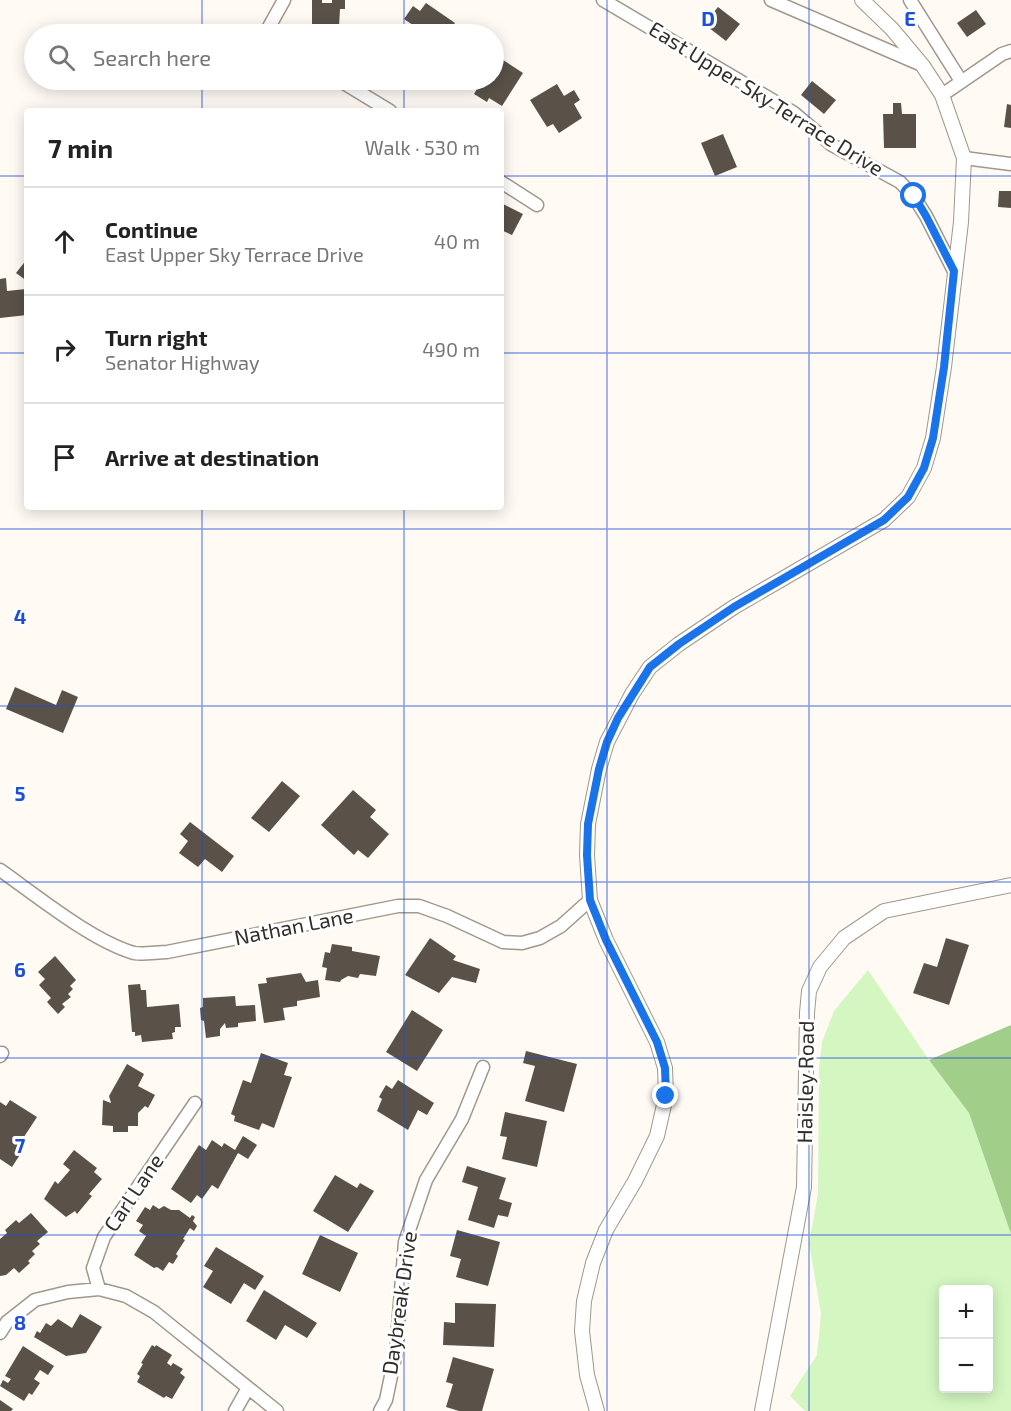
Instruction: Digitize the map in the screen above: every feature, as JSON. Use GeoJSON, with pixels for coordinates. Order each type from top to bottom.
{"type":"FeatureCollection","features":[{"type":"Feature","properties":{"kind":"street"},"geometry":{"type":"LineString","coordinates":[[271,24],[284,0]]}},
{"type":"Feature","properties":{"kind":"street","name":"East Upper Sky Terrace Drive"},"geometry":{"type":"LineString","coordinates":[[603,0],[794,113],[832,145],[900,182],[914,196],[954,271]]}},
{"type":"Feature","properties":{"kind":"street"},"geometry":{"type":"LineString","coordinates":[[771,0],[923,66]]}},
{"type":"Feature","properties":{"kind":"street"},"geometry":{"type":"LineString","coordinates":[[597,1411],[587,1375],[582,1331],[584,1301],[593,1263],[606,1230],[635,1181],[657,1136],[666,1096],[665,1068],[657,1042],[606,940],[590,900],[587,855],[588,824],[607,742],[618,718],[650,667],[679,644],[734,607],[884,520],[908,497],[924,468],[933,438],[961,222],[964,158],[942,95],[923,66],[892,29],[862,0]]}},
{"type":"Feature","properties":{"kind":"street"},"geometry":{"type":"LineString","coordinates":[[910,0],[961,81]]}},
{"type":"Feature","properties":{"kind":"street"},"geometry":{"type":"LineString","coordinates":[[942,95],[1011,51]]}},
{"type":"Feature","properties":{"kind":"street"},"geometry":{"type":"LineString","coordinates":[[355,90],[385,108]]}},
{"type":"Feature","properties":{"kind":"street"},"geometry":{"type":"LineString","coordinates":[[964,158],[1011,164]]}},
{"type":"Feature","properties":{"kind":"street"},"geometry":{"type":"LineString","coordinates":[[504,184],[537,205]]}},
{"type":"Feature","properties":{"kind":"street","name":"Nathan Lane"},"geometry":{"type":"LineString","coordinates":[[0,870],[91,933],[137,954],[167,952],[398,906],[419,906],[447,916],[503,942],[522,943],[540,938],[561,926],[590,900]]}},
{"type":"Feature","properties":{"kind":"street","name":"Haisley Road"},"geometry":{"type":"LineString","coordinates":[[762,1411],[804,1187],[807,1013],[809,991],[820,967],[844,938],[884,911],[1011,885]]}},
{"type":"Feature","properties":{"kind":"street","name":"Daybreak Drive"},"geometry":{"type":"LineString","coordinates":[[380,1411],[386,1400],[396,1352],[405,1242],[426,1180],[462,1119],[483,1067]]}},
{"type":"Feature","properties":{"kind":"street","name":"Carl Lane"},"geometry":{"type":"LineString","coordinates":[[99,1289],[93,1268],[105,1237],[195,1103]]}},
{"type":"Feature","properties":{"kind":"street"},"geometry":{"type":"LineString","coordinates":[[0,1333],[7,1322],[35,1300],[68,1292],[99,1289],[126,1296],[154,1312],[277,1411]]}},
{"type":"Feature","properties":{"kind":"street"},"geometry":{"type":"LineString","coordinates":[[235,1411],[248,1388]]}},
{"type":"Feature","properties":{"kind":"green space"},"geometry":{"type":"Polygon","coordinates":[[[868,970],[929,1060],[969,1113],[1011,1234],[1011,1411],[805,1411],[790,1396],[817,1355],[821,1314],[809,1243],[818,1194],[819,1069],[822,1042],[834,1011],[868,970]]]}},
{"type":"Feature","properties":{"kind":"green space"},"geometry":{"type":"Polygon","coordinates":[[[1011,1025],[1011,1234],[969,1113],[929,1060],[1011,1025]]]}},
{"type":"Feature","properties":{"kind":"building"},"geometry":{"type":"Polygon","coordinates":[[[312,0],[332,3],[332,0],[345,0],[345,9],[340,9],[339,24],[312,24],[312,0]]]}},
{"type":"Feature","properties":{"kind":"building"},"geometry":{"type":"Polygon","coordinates":[[[426,3],[455,23],[411,24],[404,19],[413,6],[420,11],[426,3]]]}},
{"type":"Feature","properties":{"kind":"building"},"geometry":{"type":"Polygon","coordinates":[[[718,7],[740,24],[726,41],[704,24],[718,7]]]}},
{"type":"Feature","properties":{"kind":"building"},"geometry":{"type":"Polygon","coordinates":[[[976,10],[986,24],[967,37],[957,23],[976,10]]]}},
{"type":"Feature","properties":{"kind":"building"},"geometry":{"type":"Polygon","coordinates":[[[504,61],[523,73],[502,106],[489,98],[487,102],[474,94],[476,90],[504,90],[504,61]]]}},
{"type":"Feature","properties":{"kind":"building"},"geometry":{"type":"Polygon","coordinates":[[[812,81],[836,100],[824,114],[801,95],[812,81]]]}},
{"type":"Feature","properties":{"kind":"building"},"geometry":{"type":"Polygon","coordinates":[[[557,84],[564,96],[574,90],[580,100],[574,104],[582,118],[559,133],[553,124],[547,127],[530,100],[557,84]]]}},
{"type":"Feature","properties":{"kind":"building"},"geometry":{"type":"Polygon","coordinates":[[[893,103],[901,103],[902,114],[916,114],[916,148],[884,148],[883,114],[893,114],[893,103]]]}},
{"type":"Feature","properties":{"kind":"building"},"geometry":{"type":"Polygon","coordinates":[[[1007,104],[1011,105],[1011,128],[1004,127],[1007,104]]]}},
{"type":"Feature","properties":{"kind":"building"},"geometry":{"type":"Polygon","coordinates":[[[723,134],[737,167],[715,176],[701,143],[723,134]]]}},
{"type":"Feature","properties":{"kind":"building"},"geometry":{"type":"Polygon","coordinates":[[[999,191],[1011,191],[1011,208],[998,207],[999,191]]]}},
{"type":"Feature","properties":{"kind":"building"},"geometry":{"type":"Polygon","coordinates":[[[504,204],[523,214],[512,235],[504,231],[504,204]]]}},
{"type":"Feature","properties":{"kind":"building"},"geometry":{"type":"Polygon","coordinates":[[[24,263],[24,279],[16,273],[24,263]]]}},
{"type":"Feature","properties":{"kind":"building"},"geometry":{"type":"Polygon","coordinates":[[[6,278],[7,291],[24,289],[24,315],[0,318],[0,279],[6,278]]]}},
{"type":"Feature","properties":{"kind":"building"},"geometry":{"type":"Polygon","coordinates":[[[15,687],[56,705],[62,690],[78,697],[63,733],[6,709],[15,687]]]}},
{"type":"Feature","properties":{"kind":"building"},"geometry":{"type":"Polygon","coordinates":[[[282,781],[300,796],[269,832],[251,818],[282,781]]]}},
{"type":"Feature","properties":{"kind":"building"},"geometry":{"type":"Polygon","coordinates":[[[353,790],[376,810],[370,817],[389,834],[368,858],[358,850],[354,855],[321,825],[353,790]]]}},
{"type":"Feature","properties":{"kind":"building"},"geometry":{"type":"Polygon","coordinates":[[[190,822],[234,856],[222,872],[205,859],[198,867],[179,853],[188,841],[180,834],[190,822]]]}},
{"type":"Feature","properties":{"kind":"building"},"geometry":{"type":"Polygon","coordinates":[[[430,938],[456,956],[453,960],[480,969],[476,983],[452,977],[439,993],[405,975],[430,938]]]}},
{"type":"Feature","properties":{"kind":"building"},"geometry":{"type":"Polygon","coordinates":[[[946,938],[969,945],[949,1005],[913,993],[924,963],[937,967],[946,938]]]}},
{"type":"Feature","properties":{"kind":"building"},"geometry":{"type":"Polygon","coordinates":[[[332,944],[352,947],[352,951],[380,956],[376,976],[360,974],[358,978],[348,976],[340,982],[325,980],[327,968],[322,967],[325,952],[330,953],[332,944]]]}},
{"type":"Feature","properties":{"kind":"building"},"geometry":{"type":"Polygon","coordinates":[[[55,956],[76,980],[70,986],[73,989],[68,994],[71,997],[62,1004],[65,1007],[58,1014],[47,1002],[51,998],[39,985],[45,979],[38,972],[55,956]]]}},
{"type":"Feature","properties":{"kind":"building"},"geometry":{"type":"Polygon","coordinates":[[[301,973],[306,982],[318,980],[320,997],[297,1001],[297,1006],[283,1008],[285,1020],[264,1023],[258,984],[267,983],[266,978],[301,973]]]}},
{"type":"Feature","properties":{"kind":"building"},"geometry":{"type":"Polygon","coordinates":[[[140,984],[141,990],[146,990],[147,1007],[179,1004],[181,1027],[175,1027],[175,1032],[172,1033],[173,1039],[142,1042],[141,1035],[135,1036],[135,1032],[132,1032],[128,985],[140,984]]]}},
{"type":"Feature","properties":{"kind":"building"},"geometry":{"type":"Polygon","coordinates":[[[235,996],[236,1006],[255,1005],[256,1021],[238,1023],[238,1027],[226,1028],[225,1023],[220,1029],[220,1036],[206,1038],[200,1008],[203,1007],[203,998],[235,996]]]}},
{"type":"Feature","properties":{"kind":"building"},"geometry":{"type":"Polygon","coordinates":[[[412,1010],[443,1030],[417,1071],[386,1052],[412,1010]]]}},
{"type":"Feature","properties":{"kind":"building"},"geometry":{"type":"Polygon","coordinates":[[[526,1051],[577,1064],[564,1112],[525,1101],[535,1066],[523,1063],[526,1051]]]}},
{"type":"Feature","properties":{"kind":"building"},"geometry":{"type":"Polygon","coordinates":[[[261,1053],[288,1063],[284,1075],[292,1077],[274,1128],[262,1123],[259,1130],[234,1121],[235,1116],[231,1114],[243,1080],[251,1083],[261,1053]]]}},
{"type":"Feature","properties":{"kind":"building"},"geometry":{"type":"Polygon","coordinates":[[[127,1064],[144,1074],[138,1086],[155,1095],[148,1108],[145,1106],[138,1113],[138,1126],[128,1126],[128,1132],[113,1132],[113,1126],[102,1125],[103,1100],[111,1103],[109,1096],[127,1064]]]}},
{"type":"Feature","properties":{"kind":"building"},"geometry":{"type":"Polygon","coordinates":[[[398,1080],[434,1103],[427,1115],[418,1110],[408,1130],[377,1111],[382,1099],[379,1097],[386,1085],[392,1089],[398,1080]]]}},
{"type":"Feature","properties":{"kind":"building"},"geometry":{"type":"Polygon","coordinates":[[[10,1100],[37,1117],[18,1146],[23,1150],[12,1167],[0,1159],[0,1102],[6,1106],[10,1100]]]}},
{"type":"Feature","properties":{"kind":"building"},"geometry":{"type":"Polygon","coordinates":[[[505,1112],[547,1121],[537,1167],[502,1159],[507,1137],[500,1136],[505,1112]]]}},
{"type":"Feature","properties":{"kind":"building"},"geometry":{"type":"Polygon","coordinates":[[[243,1136],[257,1145],[248,1159],[238,1153],[218,1189],[212,1185],[202,1199],[197,1195],[191,1203],[171,1189],[199,1145],[206,1150],[212,1140],[222,1147],[224,1143],[235,1150],[243,1136]]]}},
{"type":"Feature","properties":{"kind":"building"},"geometry":{"type":"Polygon","coordinates":[[[74,1150],[97,1168],[94,1172],[102,1179],[89,1194],[92,1196],[77,1214],[75,1211],[66,1217],[44,1199],[55,1181],[58,1184],[70,1170],[63,1164],[74,1150]]]}},
{"type":"Feature","properties":{"kind":"building"},"geometry":{"type":"Polygon","coordinates":[[[467,1166],[506,1178],[499,1199],[512,1203],[508,1217],[498,1215],[494,1228],[468,1220],[478,1187],[462,1182],[467,1166]]]}},
{"type":"Feature","properties":{"kind":"building"},"geometry":{"type":"Polygon","coordinates":[[[335,1175],[357,1188],[360,1183],[374,1191],[348,1232],[313,1211],[335,1175]]]}},
{"type":"Feature","properties":{"kind":"building"},"geometry":{"type":"Polygon","coordinates":[[[153,1205],[159,1209],[164,1206],[171,1210],[179,1210],[190,1218],[192,1215],[195,1217],[193,1221],[197,1226],[194,1231],[190,1228],[173,1264],[169,1262],[163,1271],[134,1255],[146,1236],[139,1231],[143,1225],[136,1221],[145,1207],[150,1210],[153,1205]]]}},
{"type":"Feature","properties":{"kind":"building"},"geometry":{"type":"Polygon","coordinates":[[[31,1213],[48,1232],[37,1241],[40,1244],[32,1251],[35,1254],[28,1261],[30,1263],[19,1273],[14,1268],[6,1275],[0,1276],[0,1239],[7,1233],[5,1230],[16,1220],[19,1223],[31,1213]]]}},
{"type":"Feature","properties":{"kind":"building"},"geometry":{"type":"Polygon","coordinates":[[[457,1230],[500,1242],[488,1286],[456,1277],[461,1259],[450,1256],[457,1230]]]}},
{"type":"Feature","properties":{"kind":"building"},"geometry":{"type":"Polygon","coordinates":[[[320,1235],[358,1253],[340,1292],[302,1274],[320,1235]]]}},
{"type":"Feature","properties":{"kind":"building"},"geometry":{"type":"Polygon","coordinates":[[[216,1247],[264,1276],[255,1290],[244,1283],[231,1304],[203,1287],[213,1271],[204,1266],[216,1247]]]}},
{"type":"Feature","properties":{"kind":"building"},"geometry":{"type":"Polygon","coordinates":[[[264,1290],[317,1323],[307,1338],[285,1325],[276,1340],[246,1321],[264,1290]]]}},
{"type":"Feature","properties":{"kind":"building"},"geometry":{"type":"Polygon","coordinates":[[[455,1303],[496,1304],[494,1347],[443,1345],[444,1322],[455,1323],[455,1303]]]}},
{"type":"Feature","properties":{"kind":"building"},"geometry":{"type":"Polygon","coordinates":[[[80,1314],[102,1327],[86,1353],[66,1356],[34,1337],[37,1331],[40,1333],[46,1323],[51,1326],[58,1319],[72,1328],[80,1314]]]}},
{"type":"Feature","properties":{"kind":"building"},"geometry":{"type":"Polygon","coordinates":[[[152,1345],[172,1355],[167,1363],[171,1366],[173,1363],[183,1369],[180,1373],[185,1377],[172,1399],[166,1396],[164,1398],[137,1382],[140,1376],[137,1374],[143,1364],[141,1363],[152,1345]]]}},
{"type":"Feature","properties":{"kind":"building"},"geometry":{"type":"Polygon","coordinates":[[[23,1346],[54,1366],[48,1375],[40,1370],[34,1379],[40,1383],[32,1395],[29,1393],[24,1401],[0,1386],[3,1380],[8,1383],[11,1379],[5,1376],[23,1346]]]}},
{"type":"Feature","properties":{"kind":"building"},"geometry":{"type":"Polygon","coordinates":[[[453,1357],[494,1369],[482,1411],[459,1411],[446,1407],[453,1384],[446,1382],[453,1357]]]}},
{"type":"Feature","properties":{"kind":"building"},"geometry":{"type":"Polygon","coordinates":[[[0,1400],[13,1409],[0,1411],[0,1400]]]}},
{"type":"Feature","properties":{"kind":"route"},"geometry":{"type":"LineString","coordinates":[[666,1096],[665,1068],[657,1042],[606,940],[590,900],[587,855],[588,824],[599,769],[607,742],[618,718],[650,667],[679,644],[734,607],[884,520],[908,497],[924,468],[933,438],[944,367],[954,271],[914,196]]}}]}
